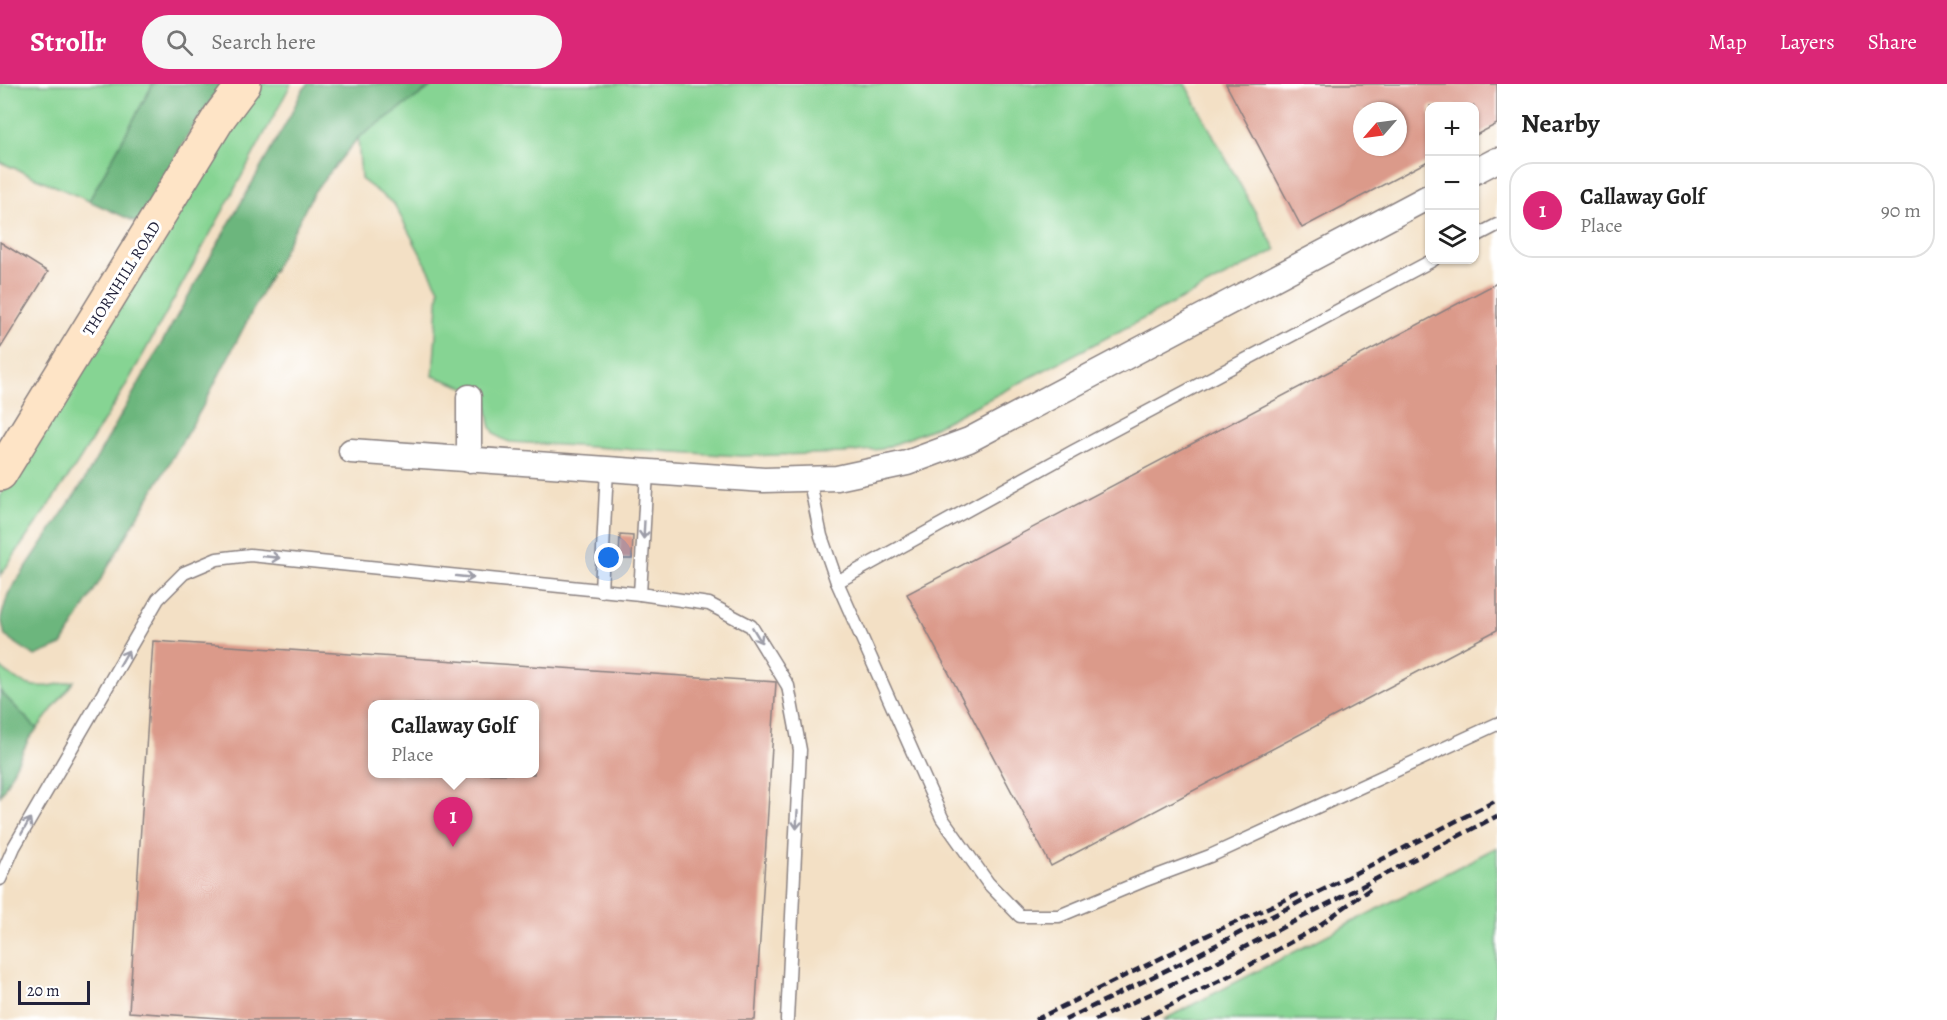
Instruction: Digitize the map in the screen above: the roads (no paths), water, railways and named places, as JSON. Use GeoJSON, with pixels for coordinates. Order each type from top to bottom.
{"type":"FeatureCollection","features":[{"type":"Feature","properties":{"kind":"street","name":"THORNHILL ROAD"},"geometry":{"type":"LineString","coordinates":[[7,457],[243,84]]}},
{"type":"Feature","properties":{"kind":"street"},"geometry":{"type":"LineString","coordinates":[[1479,169],[1497,160]]}},
{"type":"Feature","properties":{"kind":"street"},"geometry":{"type":"LineString","coordinates":[[351,451],[764,480],[837,478],[907,463],[969,440],[1425,199]]}},
{"type":"Feature","properties":{"kind":"street"},"geometry":{"type":"LineString","coordinates":[[469,460],[470,397]]}},
{"type":"Feature","properties":{"kind":"lane"},"geometry":{"type":"LineString","coordinates":[[1479,234],[1497,225]]}},
{"type":"Feature","properties":{"kind":"lane"},"geometry":{"type":"LineString","coordinates":[[837,582],[1085,445],[1425,264]]}},
{"type":"Feature","properties":{"kind":"lane"},"geometry":{"type":"LineString","coordinates":[[601,591],[607,469]]}},
{"type":"Feature","properties":{"kind":"lane"},"geometry":{"type":"LineString","coordinates":[[640,594],[647,472]]}},
{"type":"Feature","properties":{"kind":"lane"},"geometry":{"type":"LineString","coordinates":[[808,478],[821,536],[837,582],[942,818],[988,883],[1020,916],[1059,916],[1210,856],[1497,723]]}},
{"type":"Feature","properties":{"kind":"lane"},"geometry":{"type":"LineString","coordinates":[[0,879],[14,847],[158,599],[184,573],[217,559],[250,555],[709,603],[751,626],[788,686],[800,750],[787,1020]]}},
{"type":"Feature","properties":{"kind":"railway"},"geometry":{"type":"LineString","coordinates":[[1065,1020],[1183,962],[1497,800]]}},
{"type":"Feature","properties":{"kind":"railway"},"geometry":{"type":"LineString","coordinates":[[1095,1020],[1191,975],[1497,816]]}},
{"type":"Feature","properties":{"kind":"railway"},"geometry":{"type":"LineString","coordinates":[[1141,1020],[1239,971],[1314,929],[1370,889]]}},
{"type":"Feature","properties":{"kind":"railway"},"geometry":{"type":"LineString","coordinates":[[1035,1020],[1214,932],[1298,894]]}},
{"type":"Feature","properties":{"kind":"place","name":"Callaway Golf"},"geometry":{"type":"Point","coordinates":[453,847]}}]}
